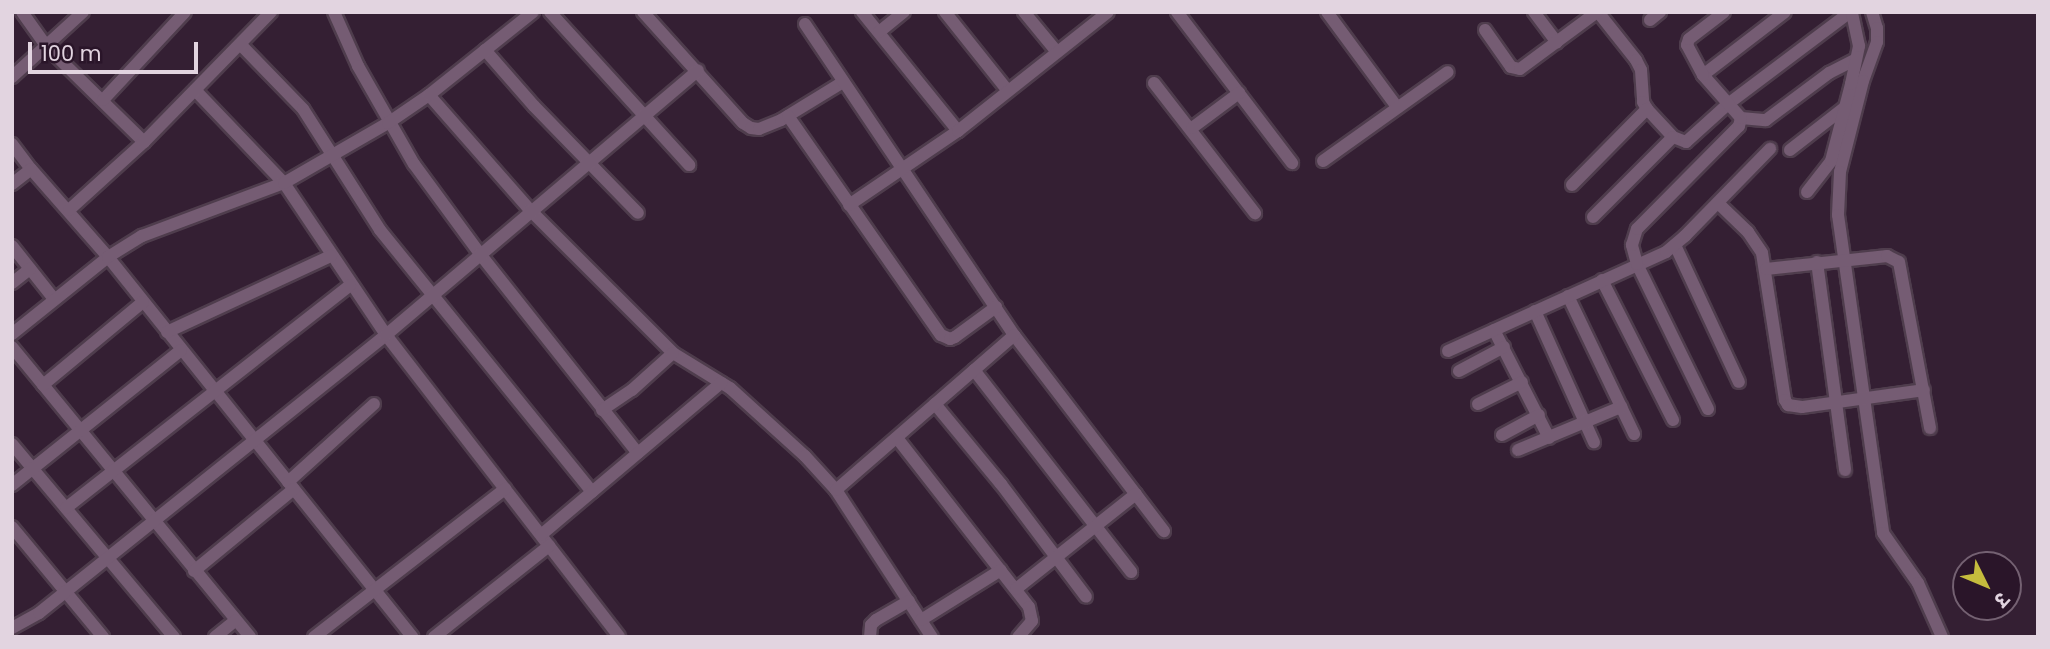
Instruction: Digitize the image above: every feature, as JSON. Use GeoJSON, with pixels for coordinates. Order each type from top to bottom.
{"type":"FeatureCollection","features":[{"type":"Feature","properties":{"kind":"street"},"geometry":{"type":"LineString","coordinates":[[22,12],[47,47],[144,142]]}},
{"type":"Feature","properties":{"kind":"street"},"geometry":{"type":"LineString","coordinates":[[12,77],[83,12]]}},
{"type":"Feature","properties":{"kind":"street"},"geometry":{"type":"LineString","coordinates":[[103,100],[185,12]]}},
{"type":"Feature","properties":{"kind":"street"},"geometry":{"type":"LineString","coordinates":[[69,210],[144,142],[271,12]]}},
{"type":"Feature","properties":{"kind":"street"},"geometry":{"type":"LineString","coordinates":[[334,12],[388,122],[414,164],[480,254],[638,453]]}},
{"type":"Feature","properties":{"kind":"street"},"geometry":{"type":"LineString","coordinates":[[12,334],[108,257],[164,226],[284,183],[388,122],[429,95],[533,12]]}},
{"type":"Feature","properties":{"kind":"street"},"geometry":{"type":"LineString","coordinates":[[550,12],[689,165]]}},
{"type":"Feature","properties":{"kind":"street"},"geometry":{"type":"LineString","coordinates":[[643,12],[743,123],[751,128],[780,120],[843,82]]}},
{"type":"Feature","properties":{"kind":"street"},"geometry":{"type":"LineString","coordinates":[[862,12],[958,131]]}},
{"type":"Feature","properties":{"kind":"street"},"geometry":{"type":"LineString","coordinates":[[879,32],[904,12]]}},
{"type":"Feature","properties":{"kind":"street"},"geometry":{"type":"LineString","coordinates":[[945,12],[1007,91]]}},
{"type":"Feature","properties":{"kind":"street"},"geometry":{"type":"LineString","coordinates":[[1024,12],[1057,52]]}},
{"type":"Feature","properties":{"kind":"street"},"geometry":{"type":"LineString","coordinates":[[1177,12],[1292,163]]}},
{"type":"Feature","properties":{"kind":"street"},"geometry":{"type":"LineString","coordinates":[[1327,12],[1397,107]]}},
{"type":"Feature","properties":{"kind":"street"},"geometry":{"type":"LineString","coordinates":[[1535,12],[1556,42]]}},
{"type":"Feature","properties":{"kind":"street"},"geometry":{"type":"LineString","coordinates":[[1485,30],[1515,69],[1524,67],[1598,12],[1636,60],[1641,70],[1643,102],[1647,109],[1673,137],[1682,141],[1689,140],[1728,104],[1851,12],[1859,46],[1856,59],[1830,160],[1807,192]]}},
{"type":"Feature","properties":{"kind":"street"},"geometry":{"type":"LineString","coordinates":[[1703,75],[1785,12]]}},
{"type":"Feature","properties":{"kind":"street"},"geometry":{"type":"LineString","coordinates":[[1872,12],[1877,28],[1877,42],[1863,81],[1840,172],[1838,215],[1883,533],[1922,590],[1942,637]]}},
{"type":"Feature","properties":{"kind":"street"},"geometry":{"type":"LineString","coordinates":[[849,205],[958,131],[1104,14]]}},
{"type":"Feature","properties":{"kind":"street"},"geometry":{"type":"LineString","coordinates":[[1717,14],[1689,39],[1687,45],[1703,75],[1741,118],[1766,120],[1829,72],[1856,59]]}},
{"type":"Feature","properties":{"kind":"street"},"geometry":{"type":"LineString","coordinates":[[804,24],[1014,335],[1164,531]]}},
{"type":"Feature","properties":{"kind":"street"},"geometry":{"type":"LineString","coordinates":[[241,44],[303,109],[380,230],[592,492]]}},
{"type":"Feature","properties":{"kind":"street"},"geometry":{"type":"LineString","coordinates":[[485,50],[638,213]]}},
{"type":"Feature","properties":{"kind":"street"},"geometry":{"type":"LineString","coordinates":[[12,628],[39,613],[152,519],[386,335],[530,210],[698,71]]}},
{"type":"Feature","properties":{"kind":"street"},"geometry":{"type":"LineString","coordinates":[[1323,161],[1448,72]]}},
{"type":"Feature","properties":{"kind":"street"},"geometry":{"type":"LineString","coordinates":[[1154,83],[1192,128],[1255,213]]}},
{"type":"Feature","properties":{"kind":"street"},"geometry":{"type":"LineString","coordinates":[[195,90],[284,183],[349,285],[386,335],[620,637]]}},
{"type":"Feature","properties":{"kind":"street"},"geometry":{"type":"LineString","coordinates":[[1192,128],[1239,93]]}},
{"type":"Feature","properties":{"kind":"street"},"geometry":{"type":"LineString","coordinates":[[429,95],[530,210],[673,353],[749,403],[836,490],[932,637]]}},
{"type":"Feature","properties":{"kind":"street"},"geometry":{"type":"LineString","coordinates":[[1790,150],[1844,108]]}},
{"type":"Feature","properties":{"kind":"street"},"geometry":{"type":"LineString","coordinates":[[1572,185],[1647,109]]}},
{"type":"Feature","properties":{"kind":"street"},"geometry":{"type":"LineString","coordinates":[[1708,409],[1637,264],[1632,245],[1637,229],[1739,126],[1741,118]]}},
{"type":"Feature","properties":{"kind":"street"},"geometry":{"type":"LineString","coordinates":[[780,120],[849,205],[945,338],[955,337],[996,307]]}},
{"type":"Feature","properties":{"kind":"street"},"geometry":{"type":"LineString","coordinates":[[1593,217],[1673,137]]}},
{"type":"Feature","properties":{"kind":"street"},"geometry":{"type":"LineString","coordinates":[[12,144],[108,257],[412,637]]}},
{"type":"Feature","properties":{"kind":"street"},"geometry":{"type":"LineString","coordinates":[[1448,351],[1675,245],[1770,149]]}},
{"type":"Feature","properties":{"kind":"street"},"geometry":{"type":"LineString","coordinates":[[12,184],[31,169]]}},
{"type":"Feature","properties":{"kind":"street"},"geometry":{"type":"LineString","coordinates":[[1718,203],[1756,243],[1766,269],[1785,400],[1794,407],[1924,390]]}},
{"type":"Feature","properties":{"kind":"street"},"geometry":{"type":"LineString","coordinates":[[1675,245],[1739,382]]}},
{"type":"Feature","properties":{"kind":"street"},"geometry":{"type":"LineString","coordinates":[[12,246],[54,299]]}},
{"type":"Feature","properties":{"kind":"street"},"geometry":{"type":"LineString","coordinates":[[167,332],[331,256]]}},
{"type":"Feature","properties":{"kind":"street"},"geometry":{"type":"LineString","coordinates":[[1766,269],[1886,256],[1899,262],[1930,428]]}},
{"type":"Feature","properties":{"kind":"street"},"geometry":{"type":"LineString","coordinates":[[1817,262],[1845,470]]}},
{"type":"Feature","properties":{"kind":"street"},"geometry":{"type":"LineString","coordinates":[[12,283],[30,269]]}},
{"type":"Feature","properties":{"kind":"street"},"geometry":{"type":"LineString","coordinates":[[1602,280],[1673,420]]}},
{"type":"Feature","properties":{"kind":"street"},"geometry":{"type":"LineString","coordinates":[[66,508],[349,285]]}},
{"type":"Feature","properties":{"kind":"street"},"geometry":{"type":"LineString","coordinates":[[1568,296],[1634,434]]}},
{"type":"Feature","properties":{"kind":"street"},"geometry":{"type":"LineString","coordinates":[[43,385],[143,302]]}},
{"type":"Feature","properties":{"kind":"street"},"geometry":{"type":"LineString","coordinates":[[1535,311],[1594,442]]}},
{"type":"Feature","properties":{"kind":"street"},"geometry":{"type":"LineString","coordinates":[[1494,330],[1549,438]]}},
{"type":"Feature","properties":{"kind":"street"},"geometry":{"type":"LineString","coordinates":[[836,490],[1014,335]]}},
{"type":"Feature","properties":{"kind":"street"},"geometry":{"type":"LineString","coordinates":[[12,347],[250,637]]}},
{"type":"Feature","properties":{"kind":"street"},"geometry":{"type":"LineString","coordinates":[[1458,371],[1504,347]]}},
{"type":"Feature","properties":{"kind":"street"},"geometry":{"type":"LineString","coordinates":[[12,485],[181,350]]}},
{"type":"Feature","properties":{"kind":"street"},"geometry":{"type":"LineString","coordinates":[[602,411],[632,390],[673,353]]}},
{"type":"Feature","properties":{"kind":"street"},"geometry":{"type":"LineString","coordinates":[[974,370],[1131,572]]}},
{"type":"Feature","properties":{"kind":"street"},"geometry":{"type":"LineString","coordinates":[[1478,404],[1522,382]]}},
{"type":"Feature","properties":{"kind":"street"},"geometry":{"type":"LineString","coordinates":[[541,535],[721,383]]}},
{"type":"Feature","properties":{"kind":"street"},"geometry":{"type":"LineString","coordinates":[[194,570],[291,485],[374,404]]}},
{"type":"Feature","properties":{"kind":"street"},"geometry":{"type":"LineString","coordinates":[[935,404],[1001,484],[1086,597]]}},
{"type":"Feature","properties":{"kind":"street"},"geometry":{"type":"LineString","coordinates":[[1518,450],[1621,407]]}},
{"type":"Feature","properties":{"kind":"street"},"geometry":{"type":"LineString","coordinates":[[1502,435],[1539,415]]}},
{"type":"Feature","properties":{"kind":"street"},"geometry":{"type":"LineString","coordinates":[[892,442],[1016,589],[1032,615],[1027,628],[1018,637]]}},
{"type":"Feature","properties":{"kind":"street"},"geometry":{"type":"LineString","coordinates":[[12,444],[174,637]]}},
{"type":"Feature","properties":{"kind":"street"},"geometry":{"type":"LineString","coordinates":[[314,637],[505,489]]}},
{"type":"Feature","properties":{"kind":"street"},"geometry":{"type":"LineString","coordinates":[[1016,589],[1136,494]]}},
{"type":"Feature","properties":{"kind":"street"},"geometry":{"type":"LineString","coordinates":[[12,527],[103,637]]}},
{"type":"Feature","properties":{"kind":"street"},"geometry":{"type":"LineString","coordinates":[[434,637],[549,546]]}},
{"type":"Feature","properties":{"kind":"street"},"geometry":{"type":"LineString","coordinates":[[921,620],[1001,570]]}},
{"type":"Feature","properties":{"kind":"street"},"geometry":{"type":"LineString","coordinates":[[870,637],[871,625],[876,620],[909,601]]}},
{"type":"Feature","properties":{"kind":"street"},"geometry":{"type":"LineString","coordinates":[[215,637],[235,621]]}},
{"type":"Feature","properties":{"kind":"street"},"geometry":{"type":"LineString","coordinates":[[330,624],[339,637]]}}]}
